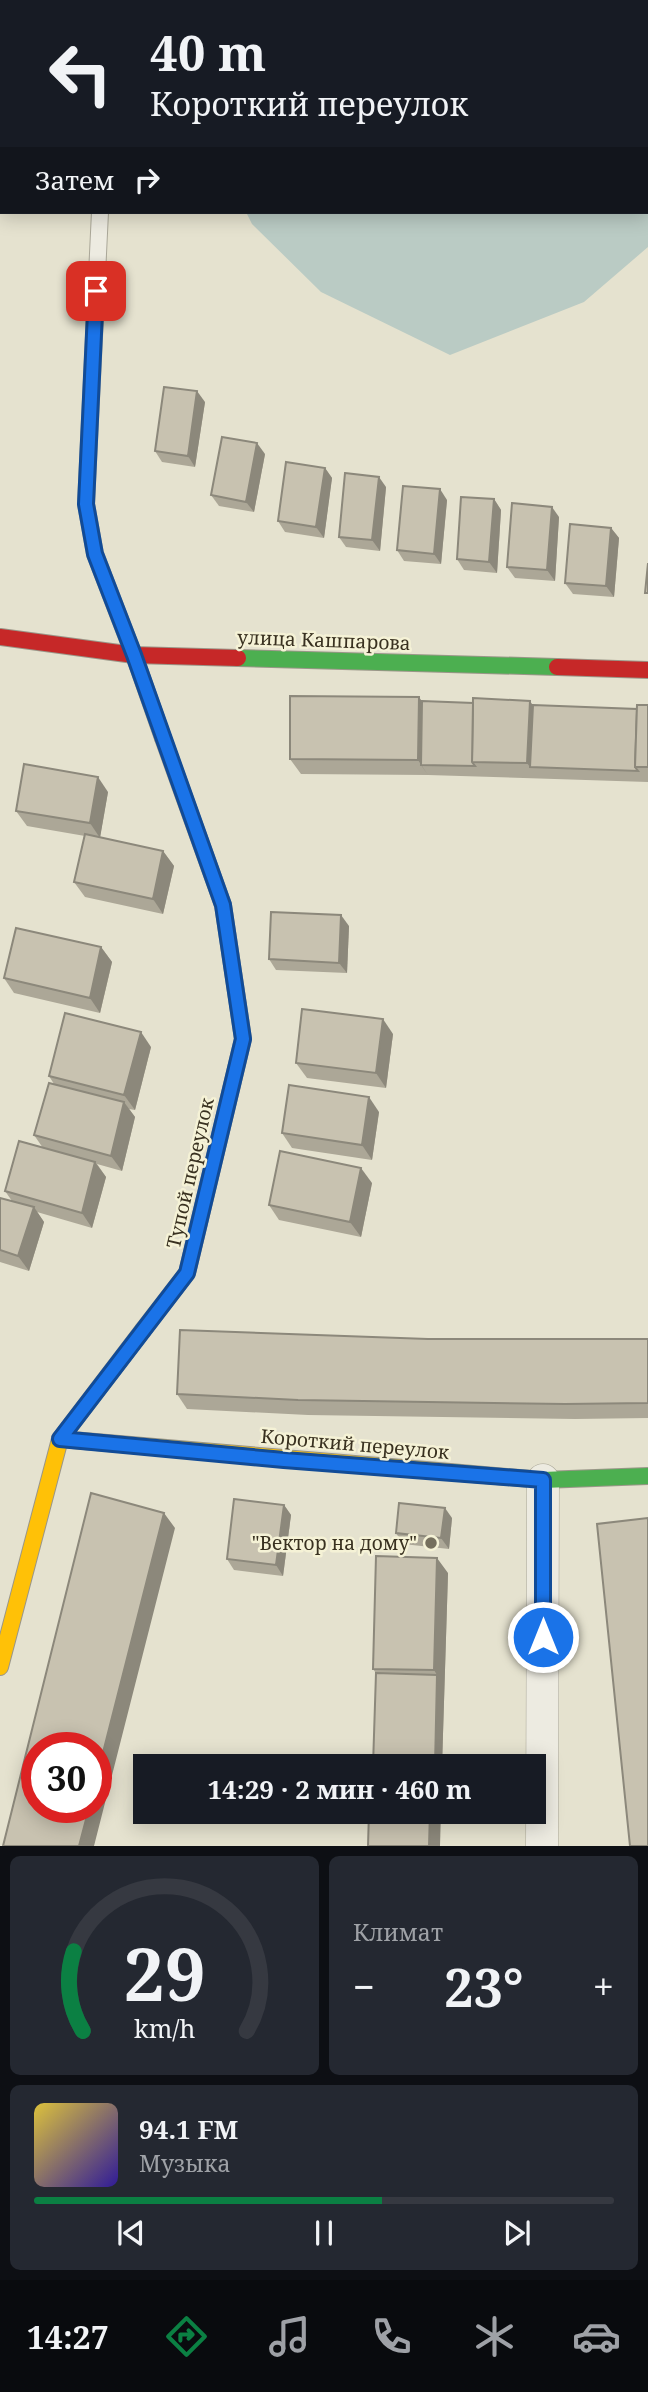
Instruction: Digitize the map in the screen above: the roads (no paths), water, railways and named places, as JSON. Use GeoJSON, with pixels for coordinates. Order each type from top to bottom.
{"type":"FeatureCollection","features":[{"type":"Feature","properties":{"kind":"street","name":"улица Кашпарова"},"geometry":{"type":"LineString","coordinates":[[0,636],[134,655],[648,670]]}},
{"type":"Feature","properties":{"kind":"street","name":"Тупой переулок"},"geometry":{"type":"LineString","coordinates":[[0,1667],[60,1439],[187,1273],[243,1039],[223,905],[134,655]]}},
{"type":"Feature","properties":{"kind":"street","name":"Короткий переулок"},"geometry":{"type":"LineString","coordinates":[[60,1439],[543,1480],[648,1476]]}},
{"type":"Feature","properties":{"kind":"street"},"geometry":{"type":"LineString","coordinates":[[542,1846],[543,1480]]}},
{"type":"Feature","properties":{"kind":"lane"},"geometry":{"type":"LineString","coordinates":[[100,214],[86,504],[95,554],[134,655]]}},
{"type":"Feature","properties":{"kind":"place","name":"\"Вектор на дому\""},"geometry":{"type":"Point","coordinates":[431,1543]}}]}
